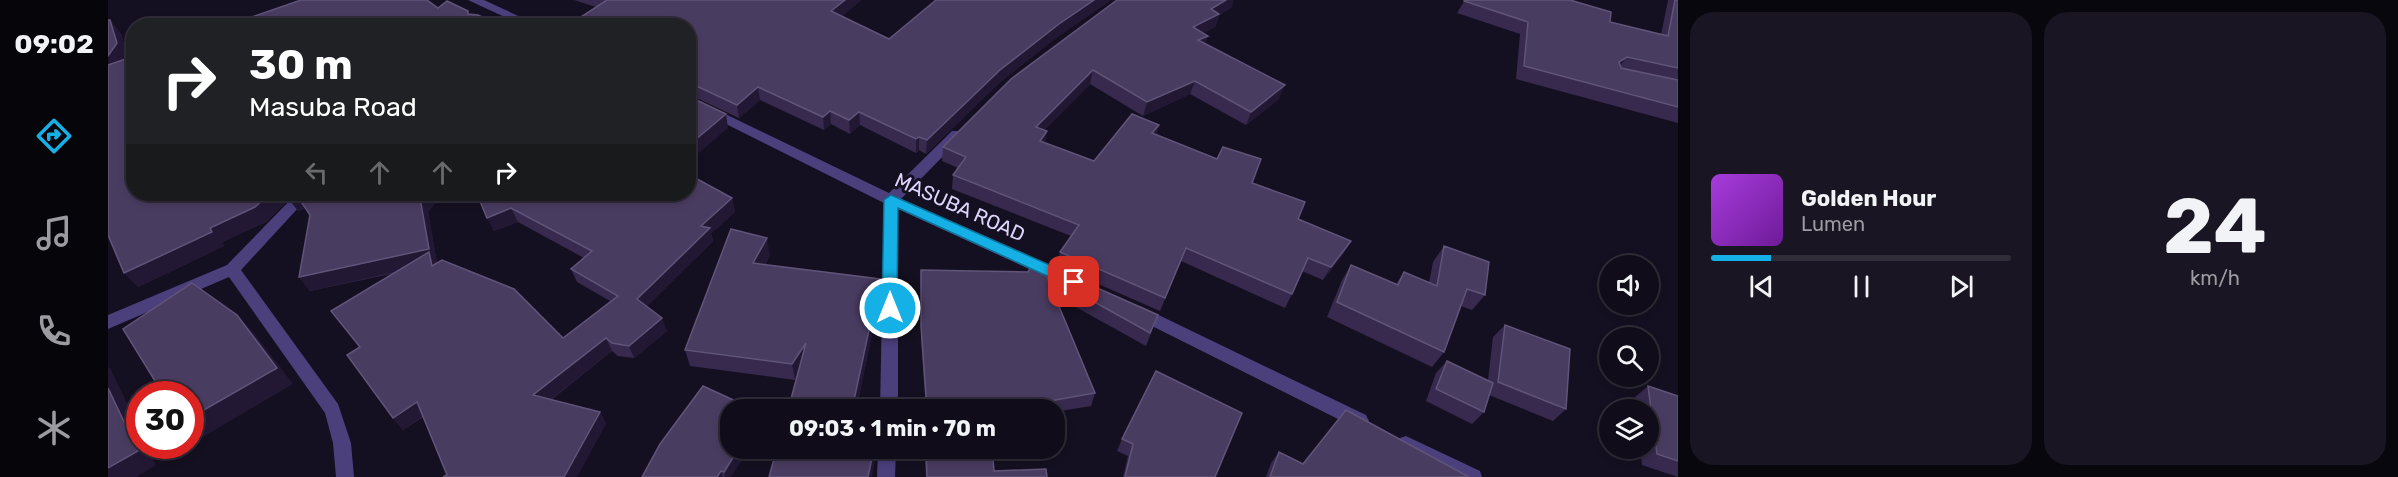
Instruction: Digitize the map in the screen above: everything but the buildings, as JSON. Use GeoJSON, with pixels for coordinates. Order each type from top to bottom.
{"type":"FeatureCollection","features":[{"type":"Feature","properties":{"kind":"street"},"geometry":{"type":"LineString","coordinates":[[474,0],[517,18]]}},
{"type":"Feature","properties":{"kind":"street"},"geometry":{"type":"LineString","coordinates":[[491,18],[501,11]]}},
{"type":"Feature","properties":{"kind":"street","name":"MASUBA ROAD"},"geometry":{"type":"LineString","coordinates":[[696,104],[891,200],[1081,285]]}},
{"type":"Feature","properties":{"kind":"street"},"geometry":{"type":"LineString","coordinates":[[890,399],[891,200],[964,128]]}},
{"type":"Feature","properties":{"kind":"street"},"geometry":{"type":"LineString","coordinates":[[108,322],[232,269],[296,201]]}},
{"type":"Feature","properties":{"kind":"street"},"geometry":{"type":"LineString","coordinates":[[232,269],[332,409],[340,430],[346,458],[345,477]]}},
{"type":"Feature","properties":{"kind":"street"},"geometry":{"type":"LineString","coordinates":[[1124,304],[1473,477]]}},
{"type":"Feature","properties":{"kind":"street"},"geometry":{"type":"LineString","coordinates":[[886,477],[887,459]]}},
{"type":"Feature","properties":{"kind":"route"},"geometry":{"type":"LineString","coordinates":[[890,308],[891,200],[1074,282]]}}]}
